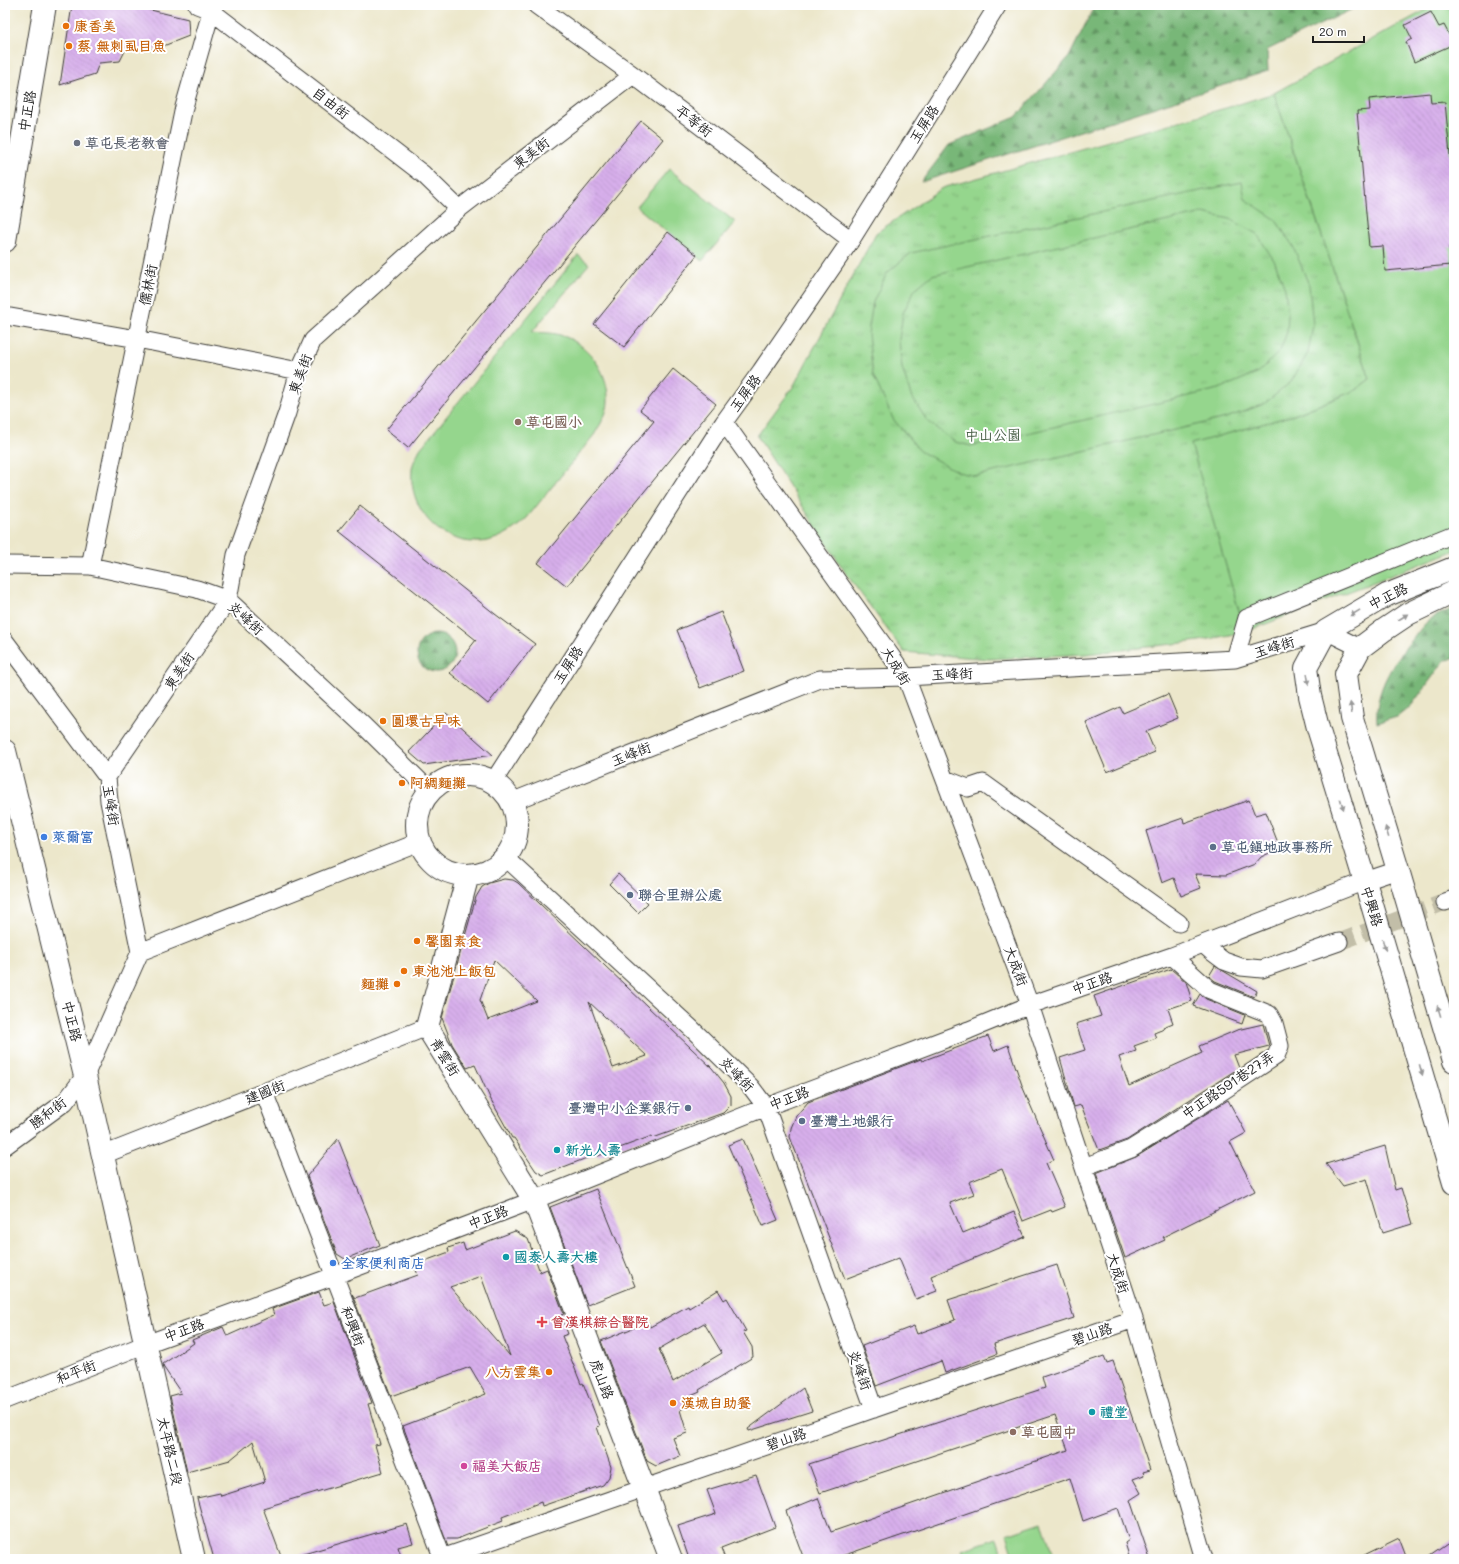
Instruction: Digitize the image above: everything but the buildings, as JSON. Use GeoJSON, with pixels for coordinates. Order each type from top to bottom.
{"type":"FeatureCollection","features":[{"type":"Feature","properties":{"kind":"street","name":"中正路"},"geometry":{"type":"LineString","coordinates":[[5,241],[45,5]]}},
{"type":"Feature","properties":{"kind":"street","name":"平等街"},"geometry":{"type":"LineString","coordinates":[[536,5],[633,74],[851,240]]}},
{"type":"Feature","properties":{"kind":"street","name":"玉屏路"},"geometry":{"type":"LineString","coordinates":[[493,782],[724,422],[851,240],[919,133],[994,6]]}},
{"type":"Feature","properties":{"kind":"street","name":"自由街"},"geometry":{"type":"LineString","coordinates":[[207,7],[423,174],[460,209]]}},
{"type":"Feature","properties":{"kind":"street","name":"儒林街"},"geometry":{"type":"LineString","coordinates":[[90,566],[184,107],[207,7]]}},
{"type":"Feature","properties":{"kind":"street","name":"東美街"},"geometry":{"type":"LineString","coordinates":[[107,777],[228,600],[236,555],[287,413],[299,371],[313,340],[460,209],[633,74]]}},
{"type":"Feature","properties":{"kind":"street"},"geometry":{"type":"LineString","coordinates":[[5,316],[137,339],[299,371]]}},
{"type":"Feature","properties":{"kind":"street","name":"大成街"},"geometry":{"type":"LineString","coordinates":[[724,422],[906,677],[1030,1005],[1134,1319],[1204,1559]]}},
{"type":"Feature","properties":{"kind":"street"},"geometry":{"type":"LineString","coordinates":[[1235,659],[1247,618],[1454,534]]}},
{"type":"Feature","properties":{"kind":"street","name":"炎峰街"},"geometry":{"type":"LineString","coordinates":[[5,565],[90,566],[197,589],[228,600],[364,726],[430,791]]}},
{"type":"Feature","properties":{"kind":"street","name":"中正路"},"geometry":{"type":"LineString","coordinates":[[1326,631],[1387,595],[1454,568]]}},
{"type":"Feature","properties":{"kind":"street","name":"中正路"},"geometry":{"type":"LineString","coordinates":[[1360,648],[1408,614],[1454,592]]}},
{"type":"Feature","properties":{"kind":"street"},"geometry":{"type":"LineString","coordinates":[[1326,631],[1360,648],[1346,674],[1352,718],[1454,1061]]}},
{"type":"Feature","properties":{"kind":"street","name":"玉峰街"},"geometry":{"type":"LineString","coordinates":[[511,802],[820,679],[906,677],[1235,659],[1326,631]]}},
{"type":"Feature","properties":{"kind":"street","name":"中興路"},"geometry":{"type":"LineString","coordinates":[[1326,631],[1306,668],[1310,696],[1318,728],[1365,881],[1454,1183]]}},
{"type":"Feature","properties":{"kind":"street","name":"玉峰街"},"geometry":{"type":"LineString","coordinates":[[5,641],[107,777],[109,801],[140,952]]}},
{"type":"Feature","properties":{"kind":"street","name":"中正路"},"geometry":{"type":"LineString","coordinates":[[5,751],[85,1076],[146,1344],[334,1276],[534,1200],[766,1107],[1030,1005],[1172,956],[1365,881],[1398,870]]}},
{"type":"Feature","properties":{"kind":"street"},"geometry":{"type":"LineString","coordinates":[[460,775],[477,776],[493,782],[503,790],[511,802],[516,815],[517,830],[513,844],[505,857],[495,867],[482,873],[468,875],[452,873],[438,867],[427,856],[419,842],[416,829],[422,802],[430,791],[444,781],[460,775]]}},
{"type":"Feature","properties":{"kind":"street"},"geometry":{"type":"LineString","coordinates":[[945,779],[968,788],[983,783],[1179,923]]}},
{"type":"Feature","properties":{"kind":"street"},"geometry":{"type":"LineString","coordinates":[[85,1076],[140,952],[419,842]]}},
{"type":"Feature","properties":{"kind":"street","name":"炎峰街"},"geometry":{"type":"LineString","coordinates":[[505,857],[692,1029],[751,1087],[766,1107],[874,1409]]}},
{"type":"Feature","properties":{"kind":"street","name":"青雲街"},"geometry":{"type":"LineString","coordinates":[[468,875],[427,1027],[534,1200]]}},
{"type":"Feature","properties":{"kind":"street"},"geometry":{"type":"LineString","coordinates":[[1203,944],[1224,961],[1241,967],[1262,969],[1339,942]]}},
{"type":"Feature","properties":{"kind":"street","name":"中正路591巷27弄"},"geometry":{"type":"LineString","coordinates":[[1084,1167],[1131,1149],[1276,1056],[1280,1046],[1274,1024],[1269,1014],[1210,990],[1172,956]]}},
{"type":"Feature","properties":{"kind":"street","name":"建國街"},"geometry":{"type":"LineString","coordinates":[[103,1155],[427,1027]]}},
{"type":"Feature","properties":{"kind":"street","name":"勝和街"},"geometry":{"type":"LineString","coordinates":[[5,1146],[65,1102],[85,1076]]}},
{"type":"Feature","properties":{"kind":"street","name":"和興街"},"geometry":{"type":"LineString","coordinates":[[264,1092],[441,1559]]}},
{"type":"Feature","properties":{"kind":"street","name":"虎山路"},"geometry":{"type":"LineString","coordinates":[[534,1200],[671,1559]]}},
{"type":"Feature","properties":{"kind":"street","name":"碧山路"},"geometry":{"type":"LineString","coordinates":[[441,1559],[1134,1319]]}},
{"type":"Feature","properties":{"kind":"street","name":"和平街"},"geometry":{"type":"LineString","coordinates":[[5,1400],[146,1344]]}},
{"type":"Feature","properties":{"kind":"street","name":"太平路二段"},"geometry":{"type":"LineString","coordinates":[[146,1344],[194,1559]]}},
{"type":"Feature","properties":{"kind":"green space"},"geometry":{"type":"Polygon","coordinates":[[[1095,5],[1361,5],[1267,50],[1268,71],[921,182],[949,145],[1016,117],[1069,57],[1095,5]]]}},
{"type":"Feature","properties":{"kind":"green space"},"geometry":{"type":"Polygon","coordinates":[[[1435,5],[1447,5],[1454,15],[1454,551],[1245,632],[1191,444],[1294,415],[1354,391],[1370,379],[1274,93],[1435,5]]]}},
{"type":"Feature","properties":{"kind":"green space","name":"中山公園"},"geometry":{"type":"Polygon","coordinates":[[[1274,93],[1370,379],[1354,391],[1294,415],[1192,445],[1245,632],[1199,641],[1087,654],[989,659],[904,652],[847,575],[757,436],[793,387],[876,233],[942,188],[1233,106],[1274,93]]]}},
{"type":"Feature","properties":{"kind":"green space"},"geometry":{"type":"Polygon","coordinates":[[[669,169],[735,222],[702,261],[637,207],[669,169]]]}},
{"type":"Feature","properties":{"kind":"green space"},"geometry":{"type":"Polygon","coordinates":[[[1242,182],[1245,199],[1275,219],[1293,246],[1309,285],[1313,325],[1308,353],[1291,382],[1264,404],[1226,418],[976,476],[958,472],[920,451],[893,419],[873,375],[868,334],[873,302],[887,273],[911,253],[1242,182]],[[1203,213],[932,275],[915,289],[903,313],[899,340],[902,368],[911,396],[928,422],[955,442],[971,446],[1219,389],[1259,372],[1280,351],[1287,332],[1288,314],[1285,289],[1275,262],[1257,234],[1230,219],[1203,213]]]}},
{"type":"Feature","properties":{"kind":"green space"},"geometry":{"type":"Polygon","coordinates":[[[578,255],[589,264],[532,332],[553,333],[570,339],[588,352],[595,360],[601,369],[607,390],[608,405],[603,419],[594,435],[526,519],[516,528],[504,535],[484,542],[463,541],[450,536],[438,529],[428,520],[415,497],[412,483],[412,469],[415,459],[420,449],[578,255]]]}},
{"type":"Feature","properties":{"kind":"green space"},"geometry":{"type":"Polygon","coordinates":[[[1454,608],[1454,659],[1445,660],[1411,706],[1397,717],[1377,723],[1377,711],[1382,688],[1393,666],[1429,620],[1454,608]]]}},
{"type":"Feature","properties":{"kind":"green space"},"geometry":{"type":"Polygon","coordinates":[[[432,634],[440,634],[450,639],[454,646],[454,660],[450,667],[440,672],[432,672],[422,667],[420,664],[417,657],[417,649],[422,639],[425,637],[432,634]]]}},
{"type":"Feature","properties":{"kind":"green space"},"geometry":{"type":"Polygon","coordinates":[[[1042,1522],[1054,1559],[1015,1559],[1007,1534],[1042,1522]]]}},
{"type":"Feature","properties":{"kind":"green space"},"geometry":{"type":"Polygon","coordinates":[[[997,1538],[1004,1559],[965,1559],[962,1550],[997,1538]]]}},
{"type":"Feature","properties":{"kind":"tunnel"},"geometry":{"type":"LineString","coordinates":[[1339,942],[1445,902]]}},
{"type":"Feature","properties":{"kind":"place","name":"康香美"},"geometry":{"type":"Point","coordinates":[66,26]}},
{"type":"Feature","properties":{"kind":"place","name":"蔡 無刺虱目魚"},"geometry":{"type":"Point","coordinates":[69,46]}},
{"type":"Feature","properties":{"kind":"place","name":"草屯長老教會"},"geometry":{"type":"Point","coordinates":[77,143]}},
{"type":"Feature","properties":{"kind":"place","name":"草屯國小"},"geometry":{"type":"Point","coordinates":[518,422]}},
{"type":"Feature","properties":{"kind":"place","name":"圓環古早味"},"geometry":{"type":"Point","coordinates":[383,721]}},
{"type":"Feature","properties":{"kind":"place","name":"阿綢麵攤"},"geometry":{"type":"Point","coordinates":[402,783]}},
{"type":"Feature","properties":{"kind":"place","name":"萊爾富"},"geometry":{"type":"Point","coordinates":[44,837]}},
{"type":"Feature","properties":{"kind":"place","name":"草屯鎮地政事務所"},"geometry":{"type":"Point","coordinates":[1213,847]}},
{"type":"Feature","properties":{"kind":"place","name":"聯合里辦公處"},"geometry":{"type":"Point","coordinates":[630,895]}},
{"type":"Feature","properties":{"kind":"place","name":"馨園素食"},"geometry":{"type":"Point","coordinates":[417,941]}},
{"type":"Feature","properties":{"kind":"place","name":"東池池上飯包"},"geometry":{"type":"Point","coordinates":[404,971]}},
{"type":"Feature","properties":{"kind":"place","name":"麵攤"},"geometry":{"type":"Point","coordinates":[397,984]}},
{"type":"Feature","properties":{"kind":"place","name":"臺灣中小企業銀行"},"geometry":{"type":"Point","coordinates":[688,1108]}},
{"type":"Feature","properties":{"kind":"place","name":"臺灣土地銀行"},"geometry":{"type":"Point","coordinates":[802,1121]}},
{"type":"Feature","properties":{"kind":"place","name":"新光人壽"},"geometry":{"type":"Point","coordinates":[557,1150]}},
{"type":"Feature","properties":{"kind":"place","name":"國泰人壽大樓"},"geometry":{"type":"Point","coordinates":[506,1257]}},
{"type":"Feature","properties":{"kind":"place","name":"全家便利商店"},"geometry":{"type":"Point","coordinates":[333,1263]}},
{"type":"Feature","properties":{"kind":"place","name":"曾漢棋綜合醫院"},"geometry":{"type":"Point","coordinates":[542,1322]}},
{"type":"Feature","properties":{"kind":"place","name":"八方雲集"},"geometry":{"type":"Point","coordinates":[549,1372]}},
{"type":"Feature","properties":{"kind":"place","name":"漢城自助餐"},"geometry":{"type":"Point","coordinates":[673,1403]}},
{"type":"Feature","properties":{"kind":"place","name":"禮堂"},"geometry":{"type":"Point","coordinates":[1092,1412]}},
{"type":"Feature","properties":{"kind":"place","name":"草屯國中"},"geometry":{"type":"Point","coordinates":[1013,1432]}},
{"type":"Feature","properties":{"kind":"place","name":"福美大飯店"},"geometry":{"type":"Point","coordinates":[464,1466]}}]}
